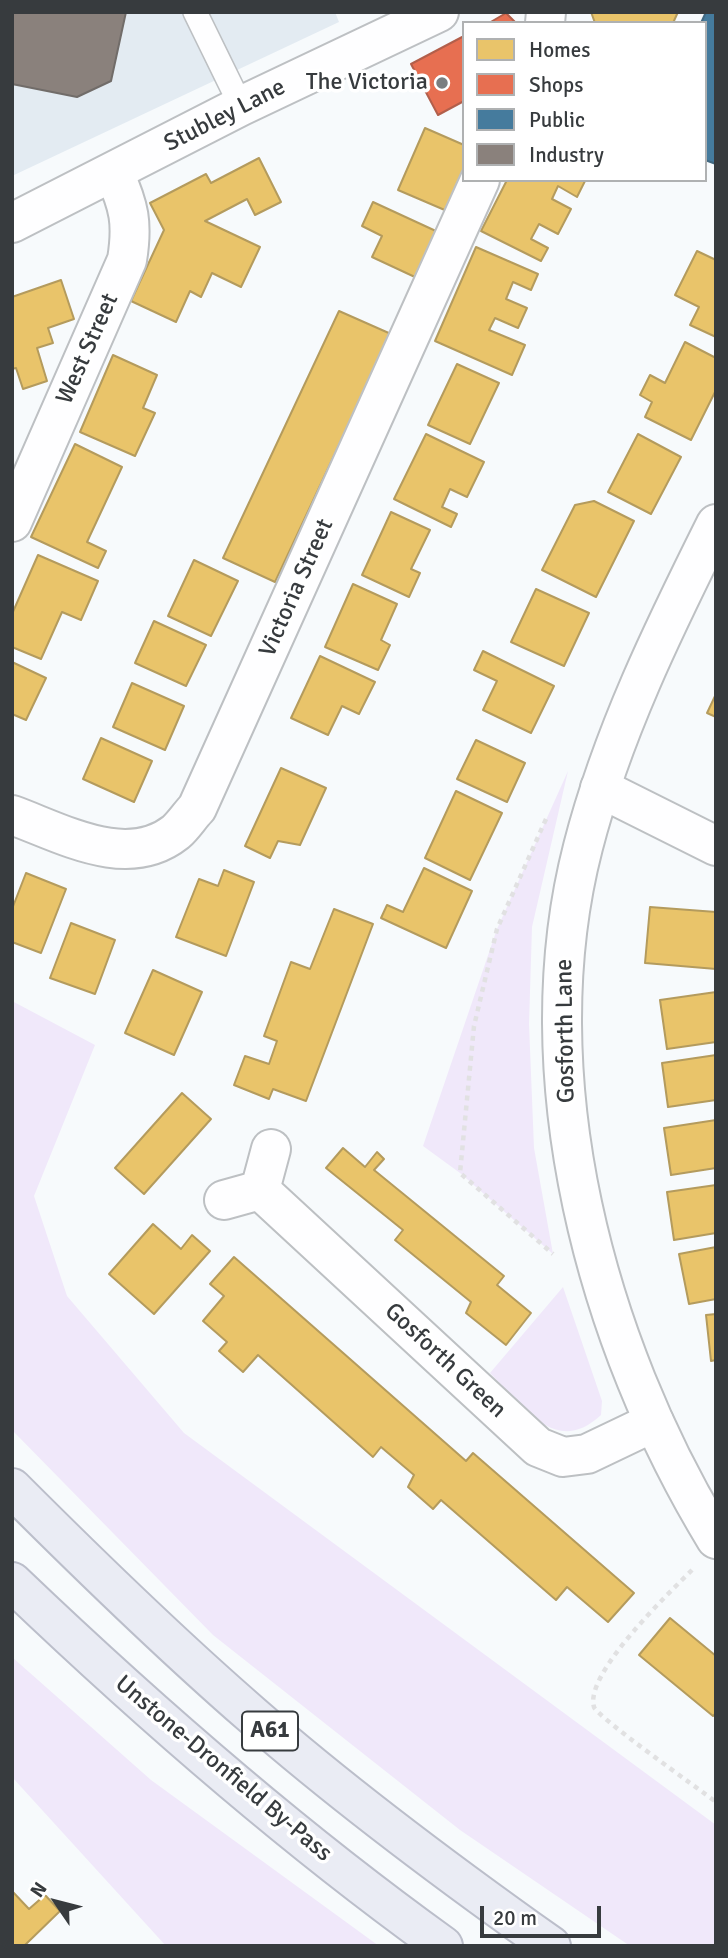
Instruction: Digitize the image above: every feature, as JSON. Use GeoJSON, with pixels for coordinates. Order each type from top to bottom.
{"type":"FeatureCollection","features":[{"type":"Feature","properties":{"kind":"highway","name":"A61"},"geometry":{"type":"LineString","coordinates":[[12,1488],[156,1628],[252,1716],[433,1861],[551,1946]]}},
{"type":"Feature","properties":{"kind":"highway","name":"Unstone-Dronfield By-Pass"},"geometry":{"type":"LineString","coordinates":[[12,1581],[190,1745],[308,1843],[443,1946]]}},
{"type":"Feature","properties":{"kind":"street","name":"Stubley Lane"},"geometry":{"type":"LineString","coordinates":[[12,223],[241,106],[439,12]]}},
{"type":"Feature","properties":{"kind":"street","name":"West Street"},"geometry":{"type":"LineString","coordinates":[[12,522],[127,260],[132,232],[129,213],[114,173]]}},
{"type":"Feature","properties":{"kind":"street","name":"Victoria Street"},"geometry":{"type":"LineString","coordinates":[[12,815],[115,850],[158,843],[176,831],[197,807],[479,182]]}},
{"type":"Feature","properties":{"kind":"street","name":"Gosforth Lane"},"geometry":{"type":"LineString","coordinates":[[707,1551],[686,1490],[654,1422],[607,1301],[581,1193],[563,1092],[563,970],[569,917],[582,849],[600,789],[627,712],[716,524]]}},
{"type":"Feature","properties":{"kind":"street"},"geometry":{"type":"LineString","coordinates":[[600,789],[716,846]]}},
{"type":"Feature","properties":{"kind":"street","name":"Gosforth Green"},"geometry":{"type":"LineString","coordinates":[[271,1149],[242,1196],[538,1447],[563,1457],[587,1454],[654,1422]]}},
{"type":"Feature","properties":{"kind":"lane"},"geometry":{"type":"LineString","coordinates":[[195,12],[241,106]]}},
{"type":"Feature","properties":{"kind":"path"},"geometry":{"type":"LineString","coordinates":[[551,808],[497,929],[474,1026],[460,1173],[607,1301]]}},
{"type":"Feature","properties":{"kind":"path"},"geometry":{"type":"LineString","coordinates":[[707,1551],[645,1619],[603,1671],[593,1692],[594,1707],[605,1722],[637,1742],[716,1802]]}},
{"type":"Feature","properties":{"kind":"shaded area"},"geometry":{"type":"Polygon","coordinates":[[[12,12],[335,12],[339,22],[12,176],[12,12]]]}},
{"type":"Feature","properties":{"kind":"shaded area"},"geometry":{"type":"Polygon","coordinates":[[[568,771],[532,927],[529,1024],[534,1148],[553,1254],[460,1173],[423,1146],[497,929],[568,771]]]}},
{"type":"Feature","properties":{"kind":"shaded area"},"geometry":{"type":"Polygon","coordinates":[[[12,1001],[95,1045],[34,1196],[67,1296],[184,1433],[716,1825],[716,1946],[630,1946],[460,1830],[213,1635],[12,1430],[12,1001]]]}},
{"type":"Feature","properties":{"kind":"shaded area"},"geometry":{"type":"Polygon","coordinates":[[[563,1287],[602,1401],[601,1415],[584,1427],[569,1431],[554,1429],[540,1422],[490,1373],[563,1287]]]}},
{"type":"Feature","properties":{"kind":"shaded area"},"geometry":{"type":"Polygon","coordinates":[[[12,1657],[151,1780],[379,1946],[166,1946],[12,1777],[12,1657]]]}},
{"type":"Feature","properties":{"kind":"building: Homes"},"geometry":{"type":"Polygon","coordinates":[[[591,12],[678,12],[674,21],[594,21],[591,12]]]}},
{"type":"Feature","properties":{"kind":"building: Homes"},"geometry":{"type":"Polygon","coordinates":[[[425,128],[462,144],[462,176],[447,211],[398,190],[425,128]]]}},
{"type":"Feature","properties":{"kind":"building: Homes"},"geometry":{"type":"Polygon","coordinates":[[[259,158],[281,202],[255,215],[247,199],[205,221],[260,247],[241,287],[212,273],[201,297],[190,291],[176,322],[131,301],[164,230],[150,203],[206,174],[211,183],[259,158]]]}},
{"type":"Feature","properties":{"kind":"building: Homes"},"geometry":{"type":"Polygon","coordinates":[[[506,182],[584,182],[577,197],[558,186],[552,199],[571,209],[558,234],[539,224],[531,239],[548,248],[541,261],[481,231],[506,182]]]}},
{"type":"Feature","properties":{"kind":"building: Homes"},"geometry":{"type":"Polygon","coordinates":[[[373,202],[438,232],[417,278],[372,257],[382,236],[362,226],[373,202]]]}},
{"type":"Feature","properties":{"kind":"building: Homes"},"geometry":{"type":"Polygon","coordinates":[[[476,247],[538,274],[531,290],[513,282],[506,299],[527,308],[518,328],[495,318],[489,330],[525,345],[512,375],[435,341],[476,247]]]}},
{"type":"Feature","properties":{"kind":"building: Homes"},"geometry":{"type":"Polygon","coordinates":[[[697,251],[716,260],[716,337],[690,325],[699,307],[675,295],[697,251]]]}},
{"type":"Feature","properties":{"kind":"building: Homes"},"geometry":{"type":"Polygon","coordinates":[[[61,280],[74,319],[48,328],[53,343],[37,348],[47,381],[23,389],[16,368],[12,369],[12,297],[61,280]]]}},
{"type":"Feature","properties":{"kind":"building: Homes"},"geometry":{"type":"Polygon","coordinates":[[[339,311],[391,334],[275,582],[223,558],[339,311]]]}},
{"type":"Feature","properties":{"kind":"building: Homes"},"geometry":{"type":"Polygon","coordinates":[[[685,342],[716,358],[716,390],[691,440],[645,417],[652,402],[640,395],[650,375],[665,383],[685,342]]]}},
{"type":"Feature","properties":{"kind":"building: Homes"},"geometry":{"type":"Polygon","coordinates":[[[113,355],[157,375],[143,408],[155,413],[135,456],[80,432],[113,355]]]}},
{"type":"Feature","properties":{"kind":"building: Homes"},"geometry":{"type":"Polygon","coordinates":[[[457,364],[499,383],[470,444],[428,425],[457,364]]]}},
{"type":"Feature","properties":{"kind":"building: Homes"},"geometry":{"type":"Polygon","coordinates":[[[426,434],[484,462],[467,497],[450,489],[442,507],[457,514],[451,527],[394,499],[426,434]]]}},
{"type":"Feature","properties":{"kind":"building: Homes"},"geometry":{"type":"Polygon","coordinates":[[[638,434],[681,457],[651,514],[608,492],[638,434]]]}},
{"type":"Feature","properties":{"kind":"building: Homes"},"geometry":{"type":"Polygon","coordinates":[[[75,444],[122,467],[87,542],[106,551],[98,568],[31,537],[75,444]]]}},
{"type":"Feature","properties":{"kind":"building: Homes"},"geometry":{"type":"Polygon","coordinates":[[[594,501],[634,521],[596,597],[542,570],[575,505],[594,501]]]}},
{"type":"Feature","properties":{"kind":"building: Homes"},"geometry":{"type":"Polygon","coordinates":[[[391,512],[430,530],[411,569],[420,573],[409,597],[362,575],[391,512]]]}},
{"type":"Feature","properties":{"kind":"building: Homes"},"geometry":{"type":"Polygon","coordinates":[[[38,555],[98,581],[81,620],[62,612],[41,659],[12,647],[12,614],[38,555]]]}},
{"type":"Feature","properties":{"kind":"building: Homes"},"geometry":{"type":"Polygon","coordinates":[[[194,560],[238,581],[211,636],[168,616],[194,560]]]}},
{"type":"Feature","properties":{"kind":"building: Homes"},"geometry":{"type":"Polygon","coordinates":[[[353,584],[397,604],[381,640],[390,645],[378,670],[325,647],[353,584]]]}},
{"type":"Feature","properties":{"kind":"building: Homes"},"geometry":{"type":"Polygon","coordinates":[[[536,589],[589,613],[564,666],[511,642],[536,589]]]}},
{"type":"Feature","properties":{"kind":"building: Homes"},"geometry":{"type":"Polygon","coordinates":[[[154,621],[206,645],[186,686],[135,663],[154,621]]]}},
{"type":"Feature","properties":{"kind":"building: Homes"},"geometry":{"type":"Polygon","coordinates":[[[483,651],[554,686],[531,733],[483,710],[497,681],[474,670],[483,651]]]}},
{"type":"Feature","properties":{"kind":"building: Homes"},"geometry":{"type":"Polygon","coordinates":[[[320,656],[375,682],[359,714],[342,706],[328,735],[291,718],[320,656]]]}},
{"type":"Feature","properties":{"kind":"building: Homes"},"geometry":{"type":"Polygon","coordinates":[[[12,662],[46,678],[26,720],[12,714],[12,662]]]}},
{"type":"Feature","properties":{"kind":"building: Homes"},"geometry":{"type":"Polygon","coordinates":[[[132,683],[184,706],[165,750],[113,727],[132,683]]]}},
{"type":"Feature","properties":{"kind":"building: Homes"},"geometry":{"type":"Polygon","coordinates":[[[716,694],[716,717],[707,713],[716,694]]]}},
{"type":"Feature","properties":{"kind":"building: Homes"},"geometry":{"type":"Polygon","coordinates":[[[101,738],[152,761],[134,802],[83,779],[101,738]]]}},
{"type":"Feature","properties":{"kind":"building: Homes"},"geometry":{"type":"Polygon","coordinates":[[[476,740],[525,763],[507,802],[457,779],[476,740]]]}},
{"type":"Feature","properties":{"kind":"building: Homes"},"geometry":{"type":"Polygon","coordinates":[[[281,768],[326,788],[300,845],[278,841],[270,858],[245,846],[281,768]]]}},
{"type":"Feature","properties":{"kind":"building: Homes"},"geometry":{"type":"Polygon","coordinates":[[[456,791],[502,813],[470,880],[425,858],[456,791]]]}},
{"type":"Feature","properties":{"kind":"building: Homes"},"geometry":{"type":"Polygon","coordinates":[[[424,868],[472,891],[446,948],[381,918],[387,905],[403,912],[424,868]]]}},
{"type":"Feature","properties":{"kind":"building: Homes"},"geometry":{"type":"Polygon","coordinates":[[[224,870],[254,882],[226,956],[176,937],[199,879],[218,886],[224,870]]]}},
{"type":"Feature","properties":{"kind":"building: Homes"},"geometry":{"type":"Polygon","coordinates":[[[26,873],[66,889],[41,953],[12,942],[12,909],[26,873]]]}},
{"type":"Feature","properties":{"kind":"building: Homes"},"geometry":{"type":"Polygon","coordinates":[[[650,907],[716,912],[716,969],[645,963],[650,907]]]}},
{"type":"Feature","properties":{"kind":"building: Homes"},"geometry":{"type":"Polygon","coordinates":[[[334,909],[373,924],[306,1101],[273,1089],[269,1099],[234,1085],[245,1056],[269,1064],[277,1041],[264,1036],[291,962],[310,969],[334,909]]]}},
{"type":"Feature","properties":{"kind":"building: Homes"},"geometry":{"type":"Polygon","coordinates":[[[71,923],[115,940],[95,994],[50,978],[71,923]]]}},
{"type":"Feature","properties":{"kind":"building: Homes"},"geometry":{"type":"Polygon","coordinates":[[[153,970],[202,992],[174,1055],[125,1033],[153,970]]]}},
{"type":"Feature","properties":{"kind":"building: Homes"},"geometry":{"type":"Polygon","coordinates":[[[716,992],[716,1042],[667,1049],[660,1000],[716,992]]]}},
{"type":"Feature","properties":{"kind":"building: Homes"},"geometry":{"type":"Polygon","coordinates":[[[716,1055],[716,1100],[668,1107],[662,1063],[716,1055]]]}},
{"type":"Feature","properties":{"kind":"building: Homes"},"geometry":{"type":"Polygon","coordinates":[[[182,1093],[211,1119],[144,1194],[115,1168],[182,1093]]]}},
{"type":"Feature","properties":{"kind":"building: Homes"},"geometry":{"type":"Polygon","coordinates":[[[716,1120],[716,1168],[671,1175],[664,1128],[716,1120]]]}},
{"type":"Feature","properties":{"kind":"building: Homes"},"geometry":{"type":"Polygon","coordinates":[[[343,1148],[365,1167],[377,1152],[384,1159],[374,1170],[504,1276],[497,1285],[531,1313],[506,1345],[466,1313],[471,1302],[395,1240],[403,1230],[326,1168],[343,1148]]]}},
{"type":"Feature","properties":{"kind":"building: Homes"},"geometry":{"type":"Polygon","coordinates":[[[716,1185],[716,1233],[674,1240],[667,1192],[716,1185]]]}},
{"type":"Feature","properties":{"kind":"building: Homes"},"geometry":{"type":"Polygon","coordinates":[[[153,1224],[181,1249],[192,1235],[210,1251],[154,1314],[109,1274],[153,1224]]]}},
{"type":"Feature","properties":{"kind":"building: Homes"},"geometry":{"type":"Polygon","coordinates":[[[716,1247],[716,1299],[689,1304],[679,1254],[716,1247]]]}},
{"type":"Feature","properties":{"kind":"building: Homes"},"geometry":{"type":"Polygon","coordinates":[[[234,1257],[466,1461],[473,1453],[634,1593],[608,1622],[567,1587],[556,1600],[441,1500],[433,1509],[408,1487],[414,1475],[381,1447],[373,1457],[258,1355],[243,1372],[219,1351],[227,1342],[203,1321],[224,1296],[210,1284],[234,1257]]]}},
{"type":"Feature","properties":{"kind":"building: Homes"},"geometry":{"type":"Polygon","coordinates":[[[716,1314],[716,1360],[711,1361],[706,1315],[716,1314]]]}},
{"type":"Feature","properties":{"kind":"building: Homes"},"geometry":{"type":"Polygon","coordinates":[[[670,1618],[716,1656],[716,1713],[713,1716],[639,1655],[670,1618]]]}},
{"type":"Feature","properties":{"kind":"building: Homes"},"geometry":{"type":"Polygon","coordinates":[[[12,1891],[29,1909],[45,1895],[60,1911],[24,1946],[12,1946],[12,1891]]]}},
{"type":"Feature","properties":{"kind":"building: Shops"},"geometry":{"type":"Polygon","coordinates":[[[506,13],[514,21],[492,21],[506,13]]]}},
{"type":"Feature","properties":{"kind":"building: Shops","name":"The Victoria"},"geometry":{"type":"Polygon","coordinates":[[[462,37],[462,102],[438,115],[411,64],[462,37]]]}},
{"type":"Feature","properties":{"kind":"building: Public"},"geometry":{"type":"Polygon","coordinates":[[[706,12],[716,12],[716,164],[707,161],[707,21],[702,21],[706,12]]]}},
{"type":"Feature","properties":{"kind":"building: Industry"},"geometry":{"type":"Polygon","coordinates":[[[12,12],[126,12],[111,81],[77,97],[12,84],[12,12]]]}},
{"type":"Feature","properties":{"kind":"place","name":"The Victoria"},"geometry":{"type":"Point","coordinates":[442,83]}}]}
